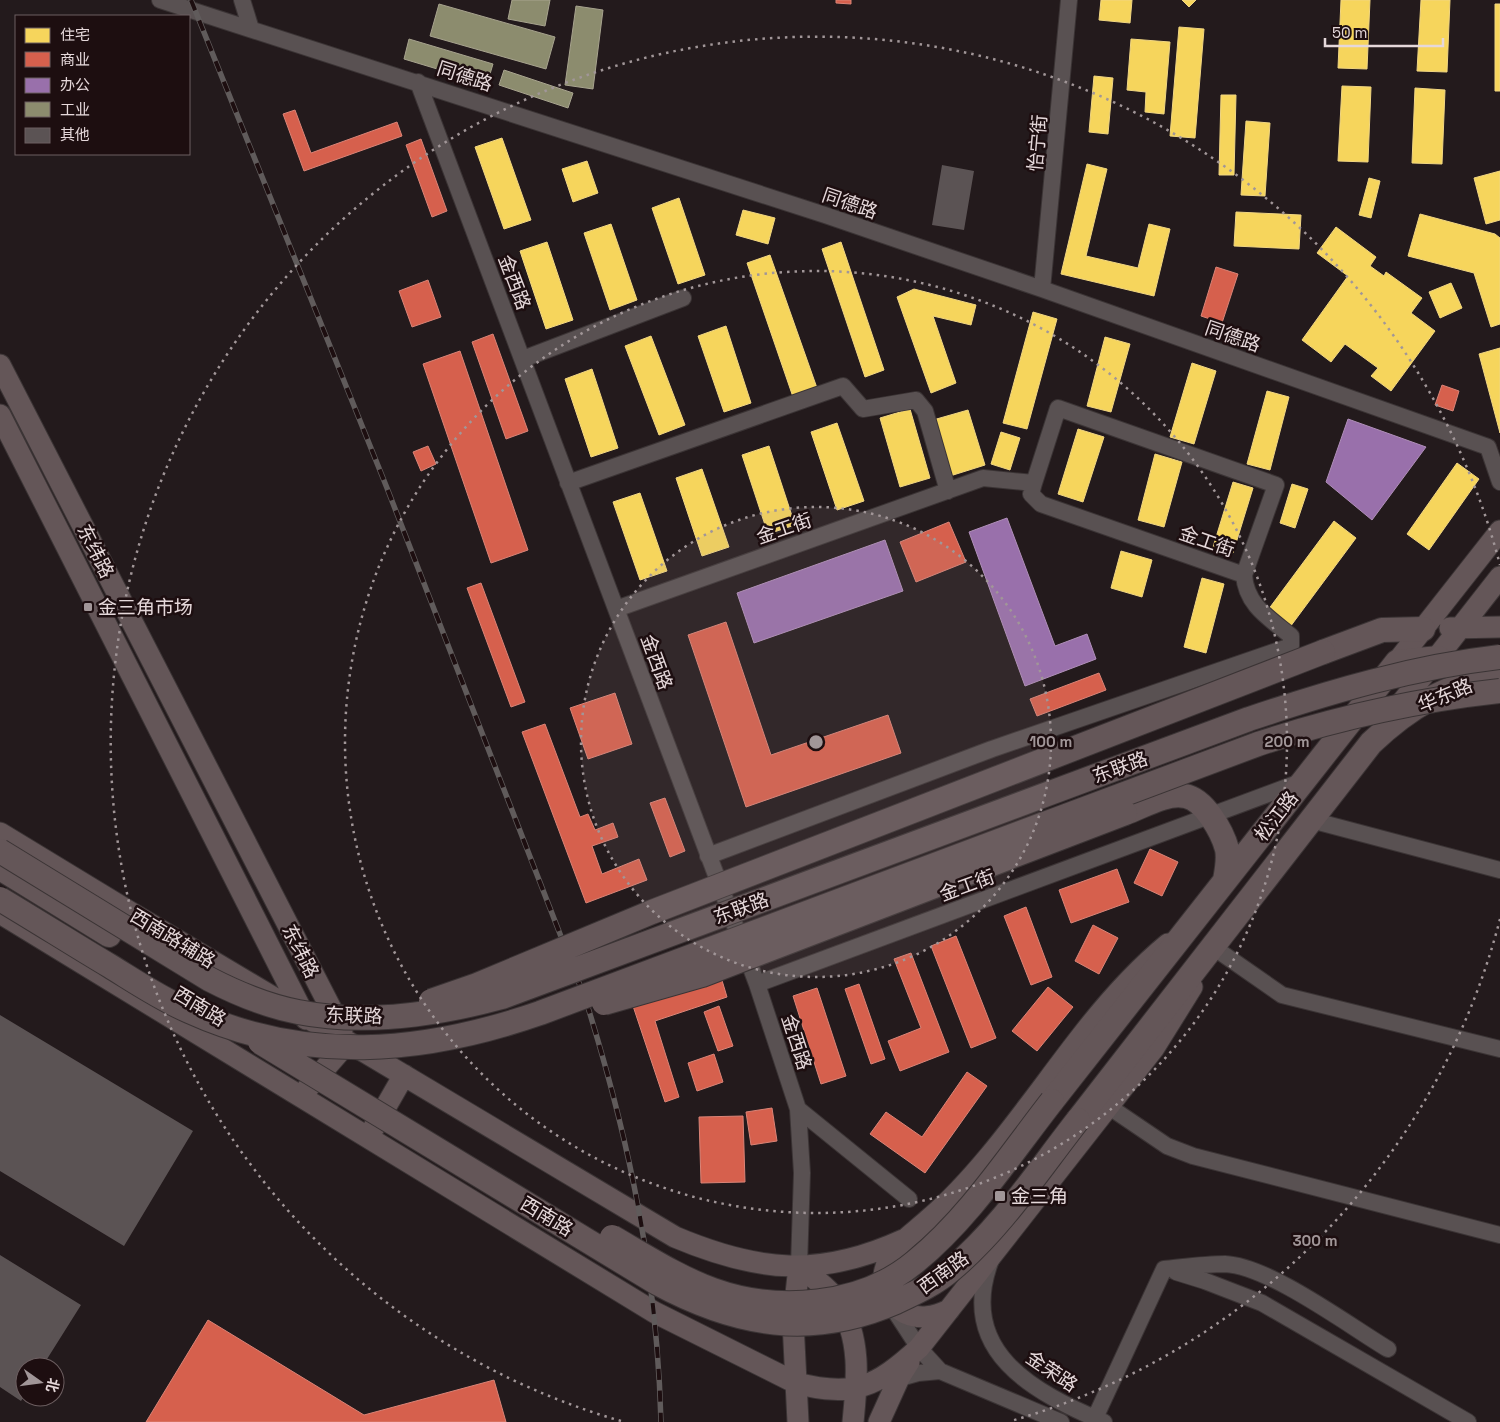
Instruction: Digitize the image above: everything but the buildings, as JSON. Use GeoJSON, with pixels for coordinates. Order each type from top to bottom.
{"type":"FeatureCollection","features":[{"type":"Feature","properties":{"kind":"highway"},"geometry":{"type":"LineString","coordinates":[[367,1017],[409,1008],[452,995],[652,912],[1382,630],[1423,629]]}},
{"type":"Feature","properties":{"kind":"highway","name":"华东路"},"geometry":{"type":"LineString","coordinates":[[1397,662],[1500,652]]}},
{"type":"Feature","properties":{"kind":"highway","name":"东联路"},"geometry":{"type":"LineString","coordinates":[[0,851],[209,979],[239,994],[299,1013],[367,1017],[432,1013],[502,997],[1249,719],[1363,683],[1418,670],[1500,658]]}},
{"type":"Feature","properties":{"kind":"highway","name":"松江路"},"geometry":{"type":"LineString","coordinates":[[1052,1101],[1397,662]]}},
{"type":"Feature","properties":{"kind":"highway","name":"华东路"},"geometry":{"type":"LineString","coordinates":[[1370,743],[1395,720],[1424,700],[1455,688],[1500,675]]}},
{"type":"Feature","properties":{"kind":"highway","name":"东联路"},"geometry":{"type":"LineString","coordinates":[[0,899],[161,998],[217,1023],[252,1035],[314,1046],[381,1048],[428,1043],[500,1027],[1258,744],[1315,726],[1368,713],[1420,702],[1500,691]]}},
{"type":"Feature","properties":{"kind":"highway","name":"松江路"},"geometry":{"type":"LineString","coordinates":[[1078,1120],[1370,743]]}},
{"type":"Feature","properties":{"kind":"highway"},"geometry":{"type":"LineString","coordinates":[[500,1027],[639,995],[702,975],[1169,796],[1184,796],[1197,801],[1210,816],[1227,848],[1225,880]]}},
{"type":"Feature","properties":{"kind":"highway","name":"西南路"},"geometry":{"type":"LineString","coordinates":[[0,868],[105,941],[657,1283],[716,1311],[745,1319],[796,1324],[840,1320],[886,1306],[929,1286],[950,1271],[1001,1220],[1078,1120]]}},
{"type":"Feature","properties":{"kind":"highway","name":"西南路"},"geometry":{"type":"LineString","coordinates":[[0,884],[105,941],[666,1269],[714,1290],[740,1297],[792,1303],[814,1302],[840,1298],[891,1279],[914,1264],[956,1223],[1052,1101]]}},
{"type":"Feature","properties":{"kind":"main road","name":"东纬路"},"geometry":{"type":"LineString","coordinates":[[0,365],[348,1042]]}},
{"type":"Feature","properties":{"kind":"main road","name":"东纬路"},"geometry":{"type":"LineString","coordinates":[[0,415],[306,1017]]}},
{"type":"Feature","properties":{"kind":"main road","name":"松江路"},"geometry":{"type":"LineString","coordinates":[[1397,662],[1500,530]]}},
{"type":"Feature","properties":{"kind":"main road","name":"松江路"},"geometry":{"type":"LineString","coordinates":[[1370,743],[1500,577]]}},
{"type":"Feature","properties":{"kind":"main road"},"geometry":{"type":"LineString","coordinates":[[1423,629],[1500,627]]}},
{"type":"Feature","properties":{"kind":"main road"},"geometry":{"type":"LineString","coordinates":[[1455,688],[1500,683]]}},
{"type":"Feature","properties":{"kind":"main road","name":"西南路辅路"},"geometry":{"type":"LineString","coordinates":[[0,833],[348,1042]]}},
{"type":"Feature","properties":{"kind":"main road"},"geometry":{"type":"LineString","coordinates":[[0,914],[300,1096]]}},
{"type":"Feature","properties":{"kind":"main road"},"geometry":{"type":"LineString","coordinates":[[300,1096],[348,1042],[675,1237],[739,1260],[768,1265],[799,1266],[828,1264],[856,1258],[903,1240],[929,1220],[977,1169],[1126,982],[1187,929]]}},
{"type":"Feature","properties":{"kind":"main road"},"geometry":{"type":"LineString","coordinates":[[879,1422],[899,1378],[918,1348],[1168,1027],[1188,995],[1212,947]]}},
{"type":"Feature","properties":{"kind":"main road"},"geometry":{"type":"LineString","coordinates":[[300,1096],[306,1017]]}},
{"type":"Feature","properties":{"kind":"main road"},"geometry":{"type":"LineString","coordinates":[[368,1138],[404,1075]]}},
{"type":"Feature","properties":{"kind":"main road","name":"西南路"},"geometry":{"type":"LineString","coordinates":[[300,1096],[654,1312],[796,1383],[826,1390],[857,1388],[876,1381],[897,1367],[918,1348]]}},
{"type":"Feature","properties":{"kind":"main road"},"geometry":{"type":"LineString","coordinates":[[903,1240],[885,1268],[883,1284],[887,1299],[898,1309],[912,1316],[937,1315],[948,1310]]}},
{"type":"Feature","properties":{"kind":"main road"},"geometry":{"type":"LineString","coordinates":[[798,1422],[793,1322],[799,1266]]}},
{"type":"Feature","properties":{"kind":"main road"},"geometry":{"type":"LineString","coordinates":[[799,1266],[821,1284],[838,1302],[850,1329],[857,1359],[857,1388],[853,1422]]}},
{"type":"Feature","properties":{"kind":"street","name":"同德路"},"geometry":{"type":"LineString","coordinates":[[160,0],[418,82],[1042,289],[1488,447],[1500,482]]}},
{"type":"Feature","properties":{"kind":"street"},"geometry":{"type":"LineString","coordinates":[[242,0],[251,29]]}},
{"type":"Feature","properties":{"kind":"street","name":"怡宁街"},"geometry":{"type":"LineString","coordinates":[[1042,289],[1069,0]]}},
{"type":"Feature","properties":{"kind":"street","name":"金西路"},"geometry":{"type":"LineString","coordinates":[[418,82],[757,984],[798,1109],[802,1172],[799,1266]]}},
{"type":"Feature","properties":{"kind":"street"},"geometry":{"type":"LineString","coordinates":[[523,360],[683,298]]}},
{"type":"Feature","properties":{"kind":"street"},"geometry":{"type":"LineString","coordinates":[[568,483],[843,386],[863,409],[916,400],[925,411],[948,491]]}},
{"type":"Feature","properties":{"kind":"street"},"geometry":{"type":"LineString","coordinates":[[1034,483],[1058,408],[1276,485],[1244,576]]}},
{"type":"Feature","properties":{"kind":"street","name":"金工街"},"geometry":{"type":"LineString","coordinates":[[616,609],[983,478],[1034,483],[1031,494],[1041,504],[1244,576],[1245,590],[1252,602],[1290,636],[1291,646],[992,749],[708,856]]}},
{"type":"Feature","properties":{"kind":"street","name":"金工街"},"geometry":{"type":"LineString","coordinates":[[757,984],[1303,781]]}},
{"type":"Feature","properties":{"kind":"street"},"geometry":{"type":"LineString","coordinates":[[1311,820],[1500,870]]}},
{"type":"Feature","properties":{"kind":"street"},"geometry":{"type":"LineString","coordinates":[[1212,947],[1282,995],[1500,1049]]}},
{"type":"Feature","properties":{"kind":"street"},"geometry":{"type":"LineString","coordinates":[[1108,1106],[1167,1146],[1193,1156],[1500,1235]]}},
{"type":"Feature","properties":{"kind":"street"},"geometry":{"type":"LineString","coordinates":[[798,1109],[909,1199]]}},
{"type":"Feature","properties":{"kind":"street","name":"金荣路"},"geometry":{"type":"LineString","coordinates":[[995,1251],[986,1273],[983,1293],[984,1317],[990,1338],[1000,1357],[1018,1375],[1043,1394],[1099,1420]]}},
{"type":"Feature","properties":{"kind":"street"},"geometry":{"type":"LineString","coordinates":[[1164,1269],[1226,1264],[1252,1269],[1275,1279],[1388,1349]]}},
{"type":"Feature","properties":{"kind":"street"},"geometry":{"type":"LineString","coordinates":[[1099,1420],[1164,1269]]}},
{"type":"Feature","properties":{"kind":"street"},"geometry":{"type":"LineString","coordinates":[[1164,1269],[1205,1281],[1262,1303],[1468,1422]]}},
{"type":"Feature","properties":{"kind":"street","name":"金荣路"},"geometry":{"type":"LineString","coordinates":[[887,1299],[918,1348],[940,1371],[1060,1422]]}},
{"type":"Feature","properties":{"kind":"street"},"geometry":{"type":"LineString","coordinates":[[857,1388],[918,1373],[940,1371]]}},
{"type":"Feature","properties":{"kind":"railway"},"geometry":{"type":"LineString","coordinates":[[191,0],[387,488],[586,1001],[616,1105],[639,1209],[654,1314],[661,1422]]}},
{"type":"Feature","properties":{"kind":"place","name":"金三角市场"},"geometry":{"type":"Point","coordinates":[88,607]}},
{"type":"Feature","properties":{"kind":"place","name":"金三角"},"geometry":{"type":"Point","coordinates":[1000,1196]}}]}
